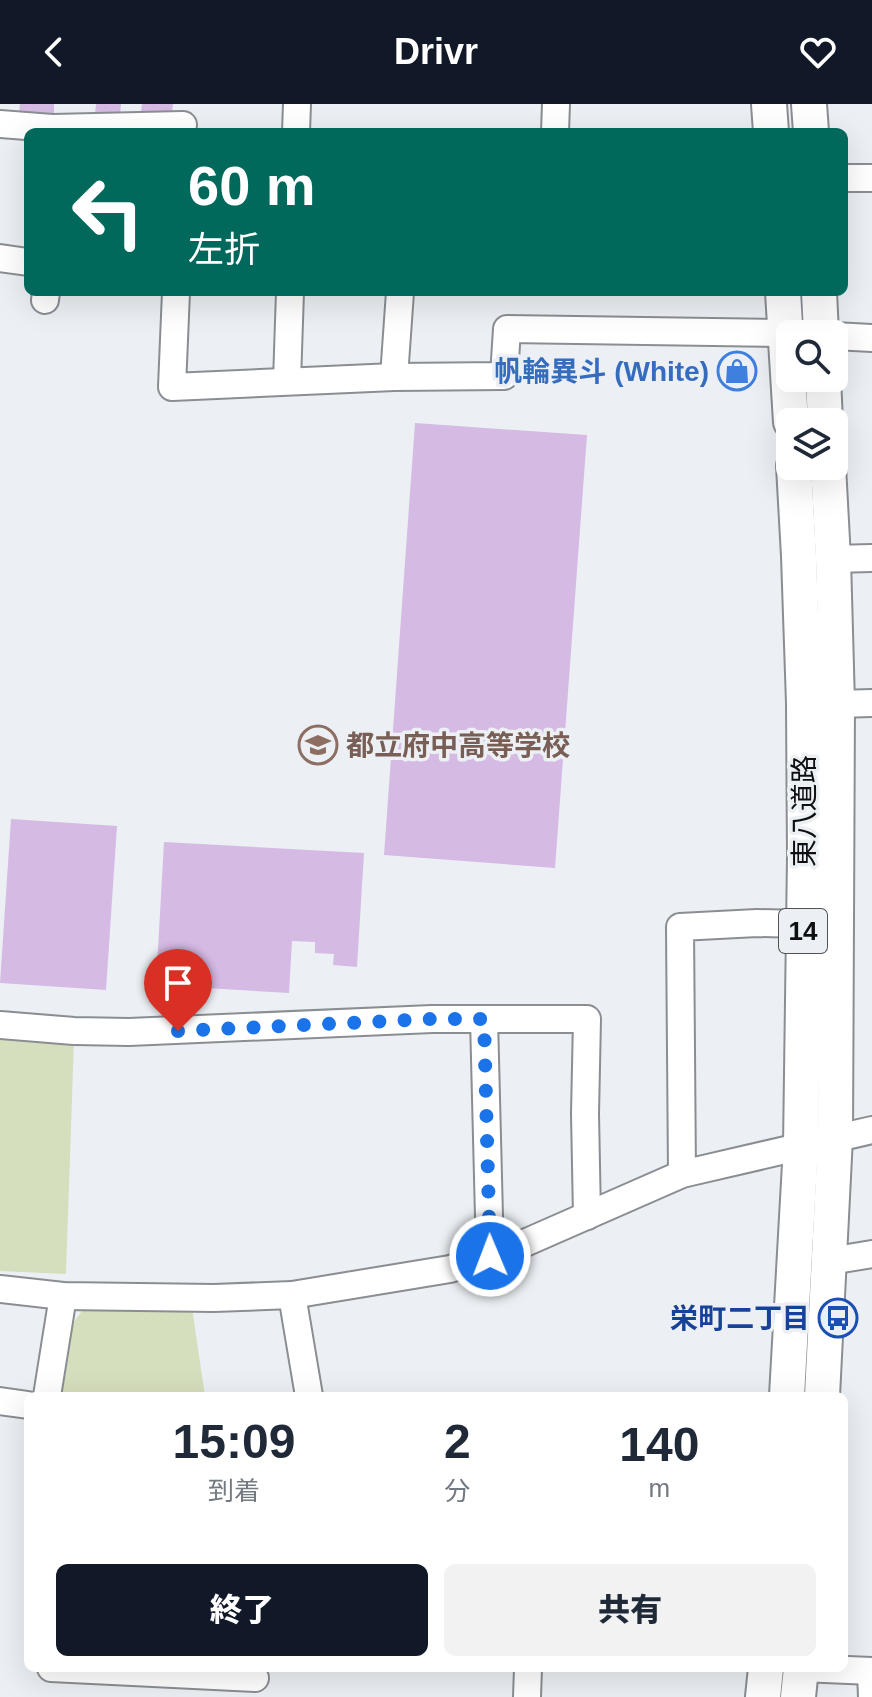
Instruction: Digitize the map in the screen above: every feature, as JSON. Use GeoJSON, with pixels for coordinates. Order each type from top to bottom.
{"type":"FeatureCollection","features":[{"type":"Feature","properties":{"kind":"main road"},"geometry":{"type":"LineString","coordinates":[[769,104],[771,128]]}},
{"type":"Feature","properties":{"kind":"main road"},"geometry":{"type":"LineString","coordinates":[[809,104],[811,128]]}},
{"type":"Feature","properties":{"kind":"main road"},"geometry":{"type":"LineString","coordinates":[[783,296],[785,320]]}},
{"type":"Feature","properties":{"kind":"main road"},"geometry":{"type":"LineString","coordinates":[[819,296],[820,320]]}},
{"type":"Feature","properties":{"kind":"main road","name":"東八道路"},"geometry":{"type":"LineString","coordinates":[[787,1392],[801,1146],[805,857],[804,703],[795,480]]}},
{"type":"Feature","properties":{"kind":"main road","name":"東八道路"},"geometry":{"type":"LineString","coordinates":[[822,1392],[835,1137],[837,704],[829,480]]}},
{"type":"Feature","properties":{"kind":"main road"},"geometry":{"type":"LineString","coordinates":[[763,1697],[766,1672]]}},
{"type":"Feature","properties":{"kind":"main road"},"geometry":{"type":"LineString","coordinates":[[798,1697],[801,1672]]}},
{"type":"Feature","properties":{"kind":"street"},"geometry":{"type":"LineString","coordinates":[[296,128],[297,104]]}},
{"type":"Feature","properties":{"kind":"street"},"geometry":{"type":"LineString","coordinates":[[555,128],[556,104]]}},
{"type":"Feature","properties":{"kind":"street"},"geometry":{"type":"LineString","coordinates":[[78,128],[183,120]]}},
{"type":"Feature","properties":{"kind":"street"},"geometry":{"type":"LineString","coordinates":[[0,124],[35,128]]}},
{"type":"Feature","properties":{"kind":"street"},"geometry":{"type":"LineString","coordinates":[[848,178],[872,178]]}},
{"type":"Feature","properties":{"kind":"street"},"geometry":{"type":"LineString","coordinates":[[0,258],[24,261]]}},
{"type":"Feature","properties":{"kind":"street"},"geometry":{"type":"LineString","coordinates":[[176,296],[172,387],[394,377],[504,376],[507,329],[776,333]]}},
{"type":"Feature","properties":{"kind":"street"},"geometry":{"type":"LineString","coordinates":[[287,381],[290,296]]}},
{"type":"Feature","properties":{"kind":"street"},"geometry":{"type":"LineString","coordinates":[[394,377],[400,296]]}},
{"type":"Feature","properties":{"kind":"street"},"geometry":{"type":"LineString","coordinates":[[848,337],[872,338]]}},
{"type":"Feature","properties":{"kind":"street"},"geometry":{"type":"LineString","coordinates":[[833,559],[872,558]]}},
{"type":"Feature","properties":{"kind":"street"},"geometry":{"type":"LineString","coordinates":[[837,704],[872,703]]}},
{"type":"Feature","properties":{"kind":"street"},"geometry":{"type":"LineString","coordinates":[[682,1174],[680,927],[803,924]]}},
{"type":"Feature","properties":{"kind":"street"},"geometry":{"type":"LineString","coordinates":[[0,1025],[74,1031],[154,1032],[432,1019],[587,1019],[587,1216]]}},
{"type":"Feature","properties":{"kind":"street"},"geometry":{"type":"LineString","coordinates":[[484,1019],[490,1256]]}},
{"type":"Feature","properties":{"kind":"street"},"geometry":{"type":"LineString","coordinates":[[0,1289],[63,1296],[214,1298],[292,1295],[450,1269],[511,1249],[682,1174],[872,1130]]}},
{"type":"Feature","properties":{"kind":"street"},"geometry":{"type":"LineString","coordinates":[[830,1261],[872,1254]]}},
{"type":"Feature","properties":{"kind":"street"},"geometry":{"type":"LineString","coordinates":[[292,1295],[308,1392]]}},
{"type":"Feature","properties":{"kind":"street"},"geometry":{"type":"LineString","coordinates":[[48,1392],[63,1296]]}},
{"type":"Feature","properties":{"kind":"street"},"geometry":{"type":"LineString","coordinates":[[0,1401],[24,1404]]}},
{"type":"Feature","properties":{"kind":"street"},"geometry":{"type":"LineString","coordinates":[[114,1672],[255,1681]]}},
{"type":"Feature","properties":{"kind":"street"},"geometry":{"type":"LineString","coordinates":[[527,1697],[528,1672]]}},
{"type":"Feature","properties":{"kind":"street"},"geometry":{"type":"LineString","coordinates":[[824,1672],[871,1680]]}},
{"type":"Feature","properties":{"kind":"green space"},"geometry":{"type":"Polygon","coordinates":[[[0,1033],[74,1039],[66,1274],[0,1271],[0,1033]]]}},
{"type":"Feature","properties":{"kind":"green space"},"geometry":{"type":"Polygon","coordinates":[[[85,1307],[192,1308],[204,1392],[61,1392],[61,1339],[85,1307]]]}},
{"type":"Feature","properties":{"kind":"building"},"geometry":{"type":"Polygon","coordinates":[[[20,104],[54,104],[54,115],[19,113],[20,104]]]}},
{"type":"Feature","properties":{"kind":"building"},"geometry":{"type":"Polygon","coordinates":[[[96,104],[121,104],[120,115],[95,114],[96,104]]]}},
{"type":"Feature","properties":{"kind":"building"},"geometry":{"type":"Polygon","coordinates":[[[142,104],[173,104],[172,112],[141,111],[142,104]]]}},
{"type":"Feature","properties":{"kind":"building"},"geometry":{"type":"Polygon","coordinates":[[[415,423],[587,435],[555,868],[384,855],[415,423]]]}},
{"type":"Feature","properties":{"kind":"building"},"geometry":{"type":"Polygon","coordinates":[[[11,819],[117,826],[106,990],[0,983],[11,819]]]}},
{"type":"Feature","properties":{"kind":"building"},"geometry":{"type":"Polygon","coordinates":[[[164,842],[364,853],[357,967],[333,965],[334,954],[315,953],[315,942],[292,941],[289,993],[156,985],[164,842]]]}},
{"type":"Feature","properties":{"kind":"place","name":"帆輪異斗 (White)"},"geometry":{"type":"Point","coordinates":[737,371]}},
{"type":"Feature","properties":{"kind":"place","name":"都立府中高等学校"},"geometry":{"type":"Point","coordinates":[318,745]}},
{"type":"Feature","properties":{"kind":"place","name":"栄町二丁目"},"geometry":{"type":"Point","coordinates":[838,1318]}},
{"type":"Feature","properties":{"kind":"route"},"geometry":{"type":"LineString","coordinates":[[178,1031],[484,1019],[490,1256]]}}]}
